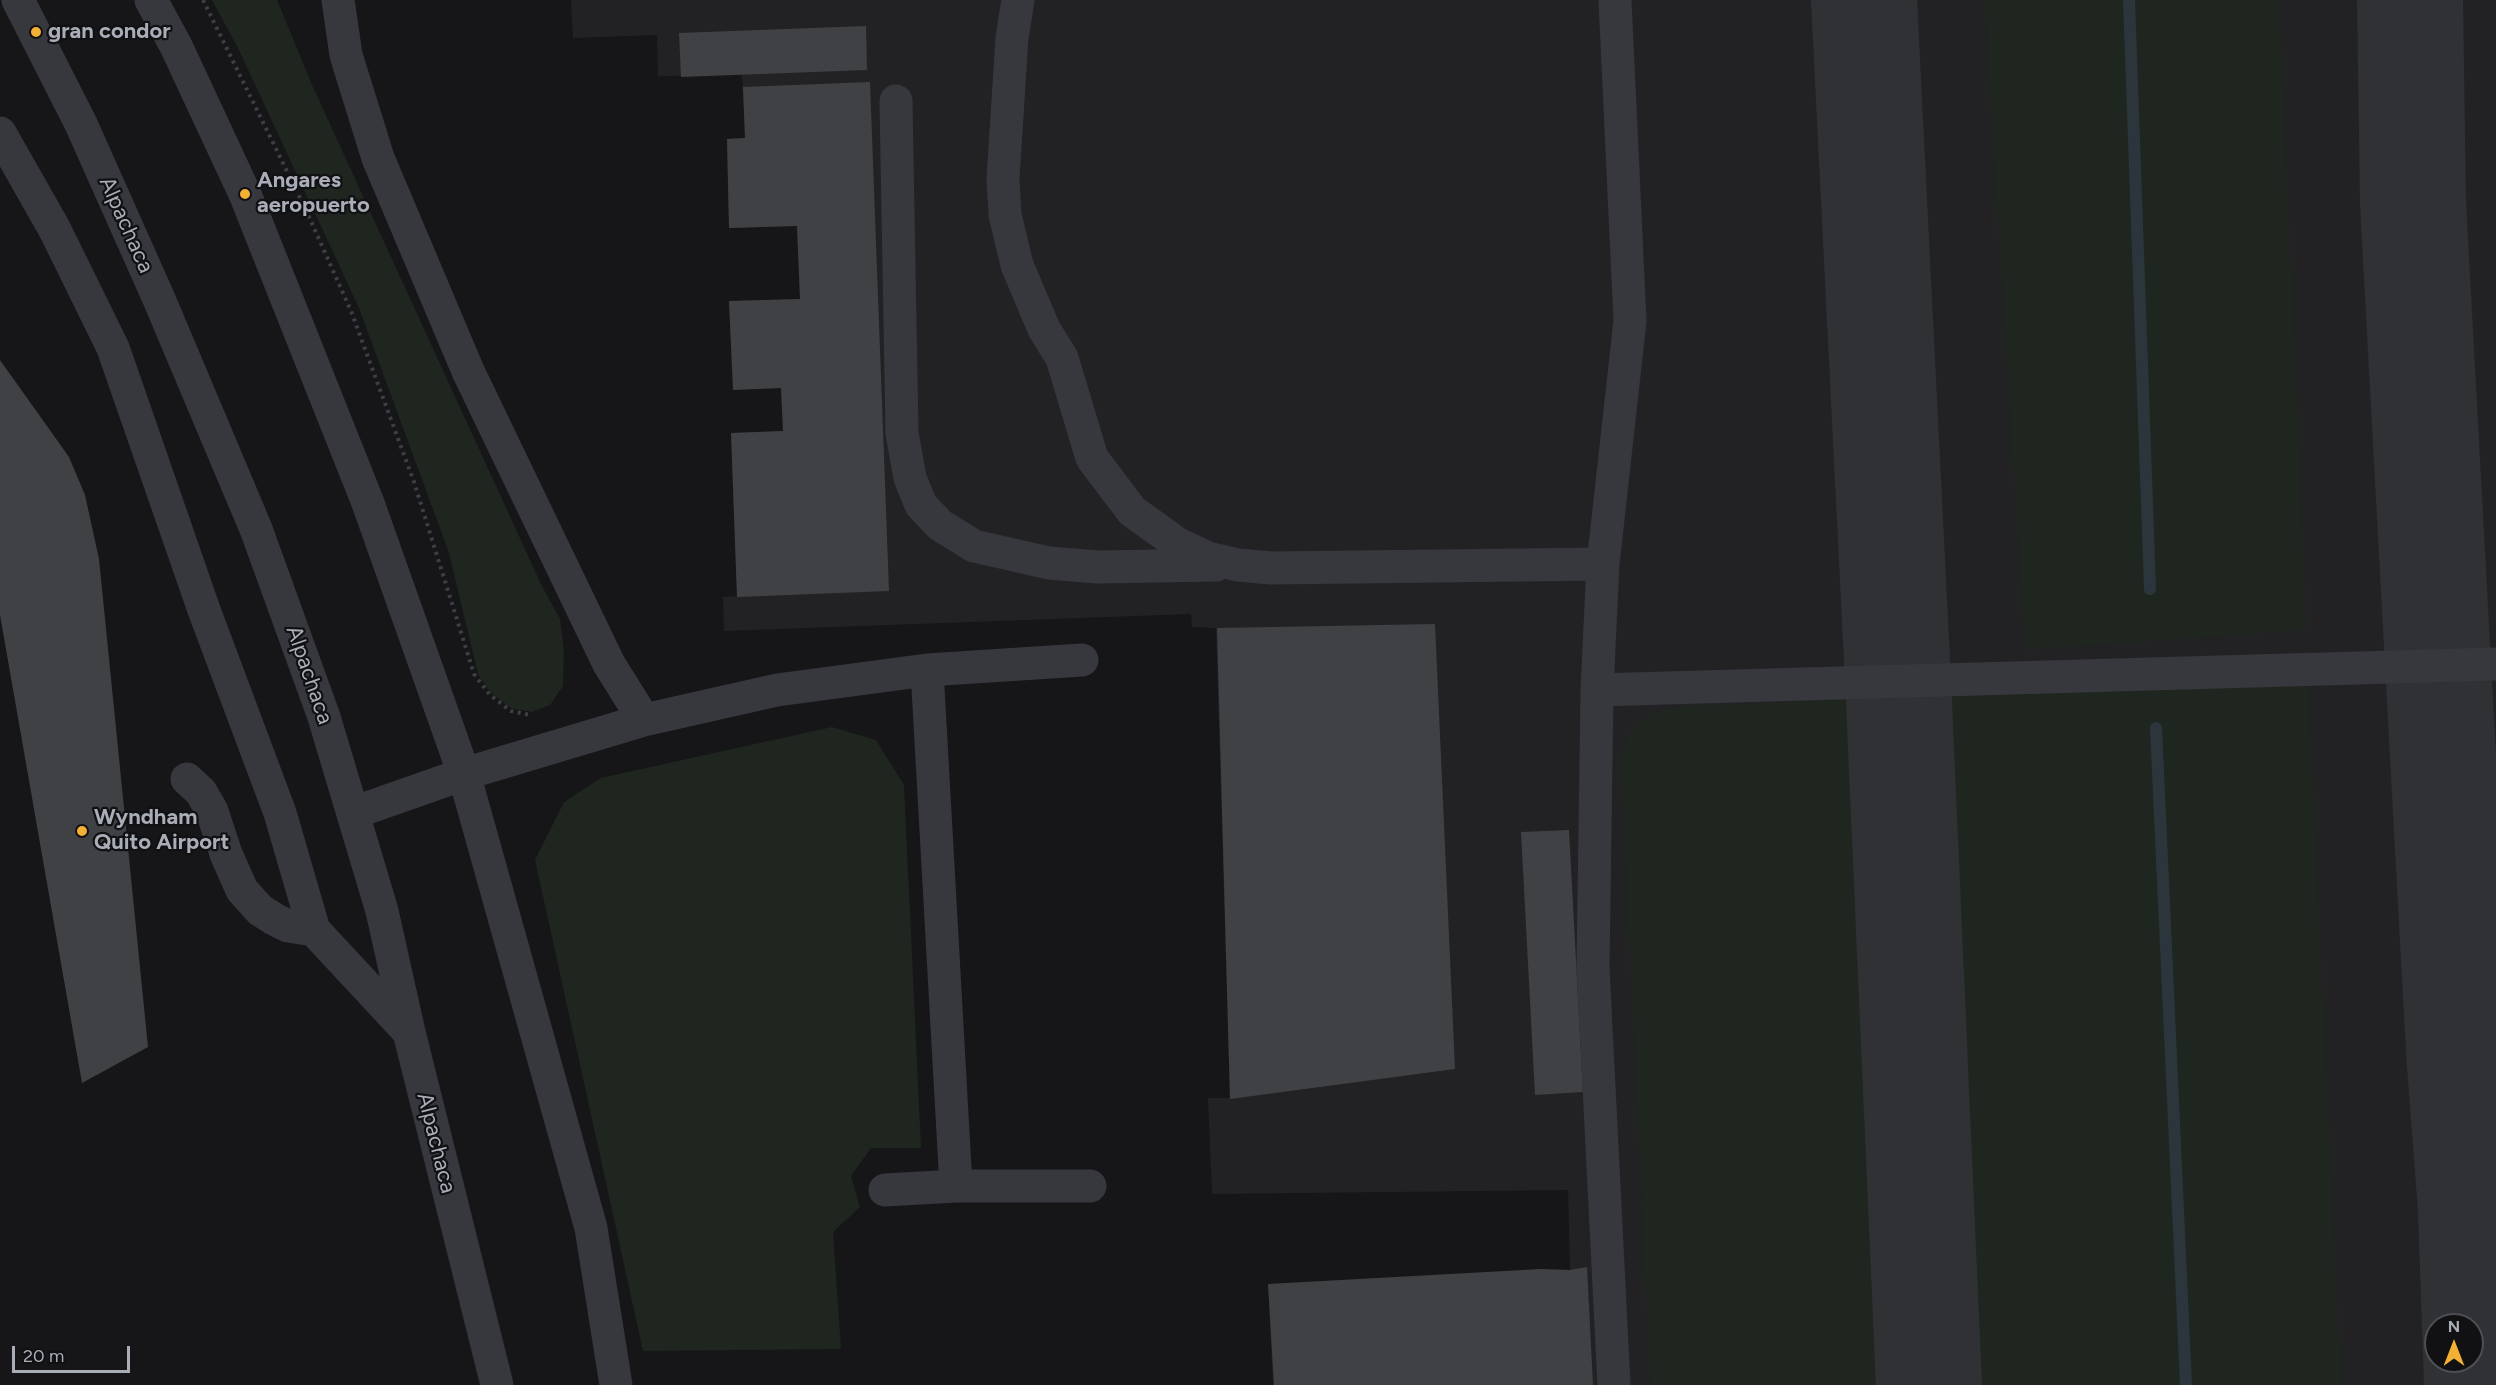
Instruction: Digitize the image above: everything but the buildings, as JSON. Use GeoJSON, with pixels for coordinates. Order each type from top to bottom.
{"type":"FeatureCollection","features":[{"type":"Feature","properties":{"kind":"lane","name":"Alpachaca"},"geometry":{"type":"LineString","coordinates":[[18,0],[91,146],[159,299],[251,518],[324,717],[382,911],[408,1032],[496,1385]]}},
{"type":"Feature","properties":{"kind":"lane"},"geometry":{"type":"LineString","coordinates":[[151,0],[176,46],[250,205],[368,503],[464,774],[591,1228],[616,1385]]}},
{"type":"Feature","properties":{"kind":"lane"},"geometry":{"type":"LineString","coordinates":[[338,0],[346,55],[378,158],[468,371],[609,664],[644,720]]}},
{"type":"Feature","properties":{"kind":"lane"},"geometry":{"type":"LineString","coordinates":[[1018,0],[1012,38],[1004,168],[1005,214],[1017,265],[1044,330],[1062,358],[1092,458],[1132,511],[1178,544],[1208,558],[1238,565]]}},
{"type":"Feature","properties":{"kind":"lane"},"geometry":{"type":"LineString","coordinates":[[1614,1385],[1593,968],[1597,690],[1603,564],[1630,321],[1615,0]]}},
{"type":"Feature","properties":{"kind":"lane"},"geometry":{"type":"LineString","coordinates":[[896,101],[902,433],[910,478],[921,504],[940,525],[974,546],[1049,563],[1098,567],[1238,565],[1270,568],[1603,564]]}},
{"type":"Feature","properties":{"kind":"lane"},"geometry":{"type":"LineString","coordinates":[[0,133],[55,230],[113,348],[200,600],[280,813],[314,930],[408,1032]]}},
{"type":"Feature","properties":{"kind":"lane"},"geometry":{"type":"LineString","coordinates":[[353,813],[464,774],[644,720],[777,690],[927,670],[1083,660]]}},
{"type":"Feature","properties":{"kind":"lane"},"geometry":{"type":"LineString","coordinates":[[1597,690],[2496,664]]}},
{"type":"Feature","properties":{"kind":"lane"},"geometry":{"type":"LineString","coordinates":[[927,670],[956,1186]]}},
{"type":"Feature","properties":{"kind":"lane"},"geometry":{"type":"LineString","coordinates":[[187,779],[201,792],[212,812],[226,854],[242,890],[260,910],[274,919],[288,926],[314,930]]}},
{"type":"Feature","properties":{"kind":"lane"},"geometry":{"type":"LineString","coordinates":[[885,1190],[956,1186],[1090,1186]]}},
{"type":"Feature","properties":{"kind":"path"},"geometry":{"type":"LineString","coordinates":[[203,0],[306,210],[351,310],[414,482],[474,674],[490,695],[511,711],[533,716]]}},
{"type":"Feature","properties":{"kind":"shaded area"},"geometry":{"type":"Polygon","coordinates":[[[212,0],[277,0],[313,87],[541,584],[560,619],[564,651],[563,686],[550,705],[532,712],[511,708],[491,693],[478,674],[449,553],[359,308],[237,46],[212,0]]]}},
{"type":"Feature","properties":{"kind":"shaded area"},"geometry":{"type":"Polygon","coordinates":[[[571,0],[2496,0],[2496,1385],[1273,1385],[1268,1284],[1570,1270],[1568,1190],[1212,1194],[1208,1098],[1230,1098],[1216,628],[1192,627],[1191,614],[724,631],[723,597],[737,596],[731,433],[783,431],[781,388],[733,390],[729,301],[800,299],[797,226],[729,228],[727,139],[745,138],[742,75],[658,76],[657,35],[573,38],[571,0]]]}},
{"type":"Feature","properties":{"kind":"shaded area"},"geometry":{"type":"Polygon","coordinates":[[[1984,0],[2279,0],[2307,630],[2025,650],[1984,0]]]}},
{"type":"Feature","properties":{"kind":"shaded area"},"geometry":{"type":"Polygon","coordinates":[[[2308,682],[2341,1385],[1650,1385],[1621,759],[1628,734],[1642,720],[1660,710],[1682,706],[2308,682]]]}},
{"type":"Feature","properties":{"kind":"shaded area"},"geometry":{"type":"Polygon","coordinates":[[[832,727],[876,740],[904,785],[921,1148],[871,1148],[851,1176],[860,1207],[833,1232],[841,1349],[643,1351],[535,860],[564,802],[601,778],[832,727]]]}},
{"type":"Feature","properties":{"kind":"waterway"},"geometry":{"type":"LineString","coordinates":[[2129,0],[2150,589]]}},
{"type":"Feature","properties":{"kind":"waterway"},"geometry":{"type":"LineString","coordinates":[[2156,728],[2186,1385]]}},
{"type":"Feature","properties":{"kind":"taxiway"},"geometry":{"type":"LineString","coordinates":[[1864,0],[1898,680],[1929,1385]]}},
{"type":"Feature","properties":{"kind":"taxiway"},"geometry":{"type":"LineString","coordinates":[[2410,0],[2413,203],[2459,1051],[2471,1210],[2477,1385]]}},
{"type":"Feature","properties":{"kind":"place","name":"gran condor"},"geometry":{"type":"Point","coordinates":[36,32]}},
{"type":"Feature","properties":{"kind":"place","name":"Angares aeropuerto"},"geometry":{"type":"Point","coordinates":[245,194]}},
{"type":"Feature","properties":{"kind":"place","name":"Wyndham Quito Airport"},"geometry":{"type":"Point","coordinates":[82,831]}}]}
